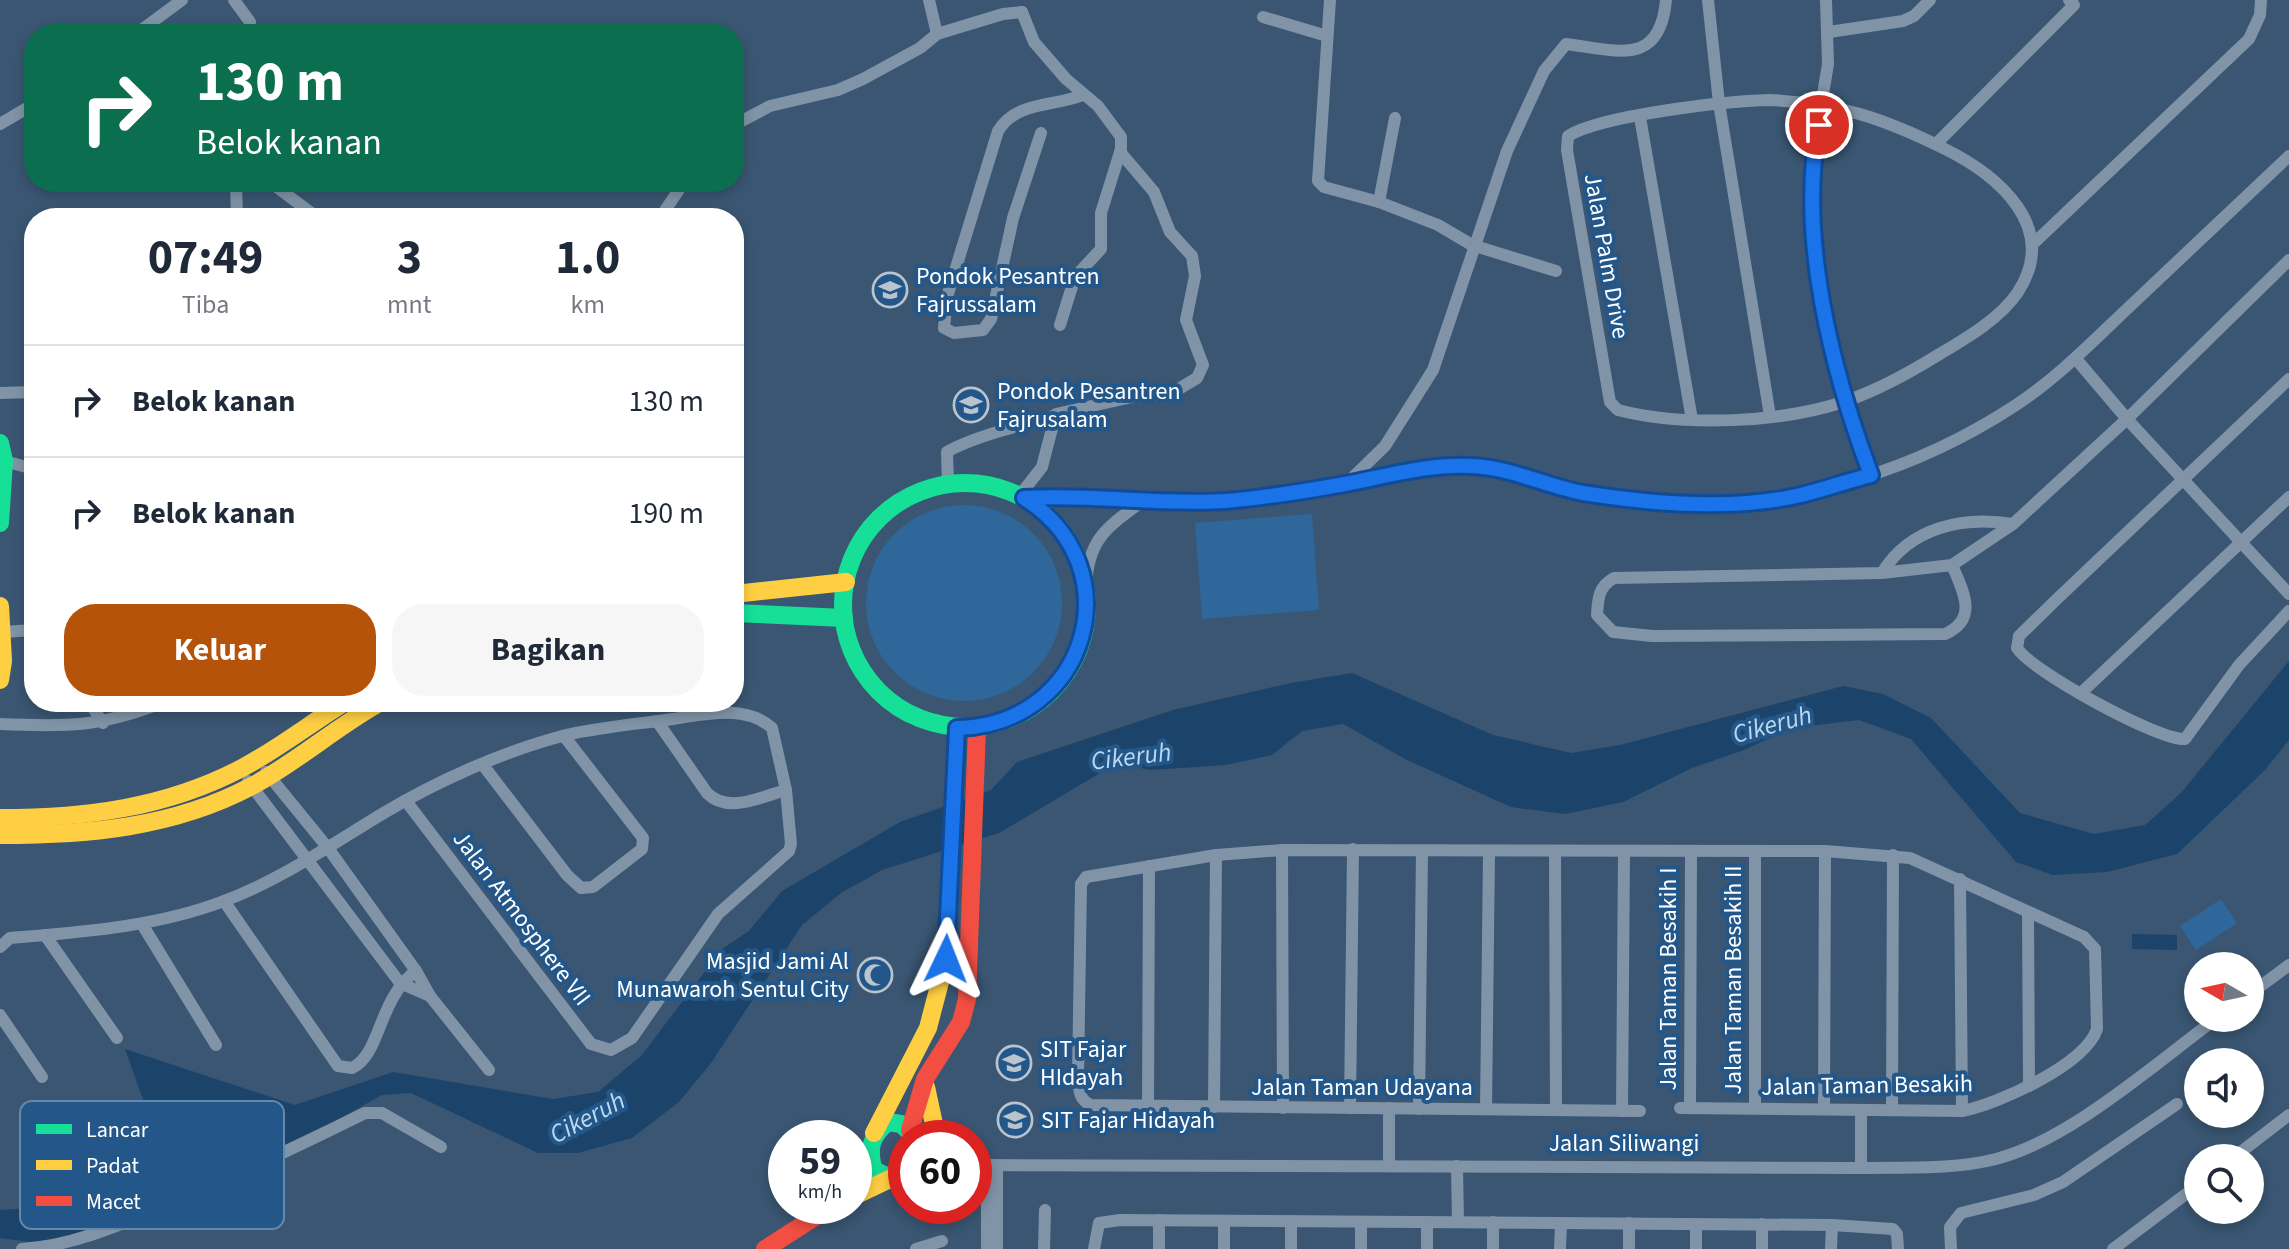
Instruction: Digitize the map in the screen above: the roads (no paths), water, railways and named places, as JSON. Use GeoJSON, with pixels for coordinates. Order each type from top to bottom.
{"type":"FeatureCollection","features":[{"type":"Feature","properties":{"kind":"main road"},"geometry":{"type":"LineString","coordinates":[[0,523],[2,452]]}},
{"type":"Feature","properties":{"kind":"main road"},"geometry":{"type":"LineString","coordinates":[[948,484],[997,487],[1022,497],[1046,513],[1072,546],[1086,586],[1086,626],[1073,664],[1049,695],[1038,703],[1015,717],[977,728],[957,728],[924,721],[904,710],[869,681],[853,651],[844,618],[846,582],[855,554],[871,528],[893,507],[919,492],[948,484]]}},
{"type":"Feature","properties":{"kind":"main road"},"geometry":{"type":"LineString","coordinates":[[744,593],[846,582]]}},
{"type":"Feature","properties":{"kind":"main road"},"geometry":{"type":"LineString","coordinates":[[0,606],[0,680]]}},
{"type":"Feature","properties":{"kind":"main road"},"geometry":{"type":"LineString","coordinates":[[744,613],[844,618]]}},
{"type":"Feature","properties":{"kind":"main road"},"geometry":{"type":"LineString","coordinates":[[0,818],[116,812],[159,802],[239,770],[330,712]]}},
{"type":"Feature","properties":{"kind":"main road"},"geometry":{"type":"LineString","coordinates":[[0,835],[116,831],[165,820],[251,786],[362,712]]}},
{"type":"Feature","properties":{"kind":"main road"},"geometry":{"type":"LineString","coordinates":[[872,1137],[922,1042],[936,1004],[946,959],[957,728]]}},
{"type":"Feature","properties":{"kind":"main road"},"geometry":{"type":"LineString","coordinates":[[916,1120],[925,1079],[961,1022],[967,999],[977,728]]}},
{"type":"Feature","properties":{"kind":"main road"},"geometry":{"type":"LineString","coordinates":[[925,1079],[933,1120]]}},
{"type":"Feature","properties":{"kind":"main road"},"geometry":{"type":"LineString","coordinates":[[874,1133],[888,1126]]}},
{"type":"Feature","properties":{"kind":"main road"},"geometry":{"type":"LineString","coordinates":[[765,1249],[802,1224]]}},
{"type":"Feature","properties":{"kind":"street"},"geometry":{"type":"LineString","coordinates":[[150,24],[182,0]]}},
{"type":"Feature","properties":{"kind":"street"},"geometry":{"type":"LineString","coordinates":[[234,0],[250,22]]}},
{"type":"Feature","properties":{"kind":"street"},"geometry":{"type":"LineString","coordinates":[[929,0],[937,34]]}},
{"type":"Feature","properties":{"kind":"street"},"geometry":{"type":"LineString","coordinates":[[1028,0],[1022,12],[1034,42],[1113,123],[1121,137],[1120,152],[1101,213],[1101,249],[1075,277],[1060,325]]}},
{"type":"Feature","properties":{"kind":"street"},"geometry":{"type":"LineString","coordinates":[[1330,0],[1318,181],[1324,187],[1379,202],[1438,225],[1472,245],[1556,271]]}},
{"type":"Feature","properties":{"kind":"street"},"geometry":{"type":"LineString","coordinates":[[1346,484],[1385,446],[1411,410],[1433,370],[1472,245],[1507,151],[1544,71],[1566,44],[1640,50],[1655,40],[1664,21],[1666,0]]}},
{"type":"Feature","properties":{"kind":"street"},"geometry":{"type":"LineString","coordinates":[[1708,0],[1719,103],[1770,416]]}},
{"type":"Feature","properties":{"kind":"street"},"geometry":{"type":"LineString","coordinates":[[1826,0],[1829,32],[1812,161],[1811,225],[1844,402],[1871,475]]}},
{"type":"Feature","properties":{"kind":"street"},"geometry":{"type":"LineString","coordinates":[[1829,32],[1903,21],[1914,16],[1930,0]]}},
{"type":"Feature","properties":{"kind":"street"},"geometry":{"type":"LineString","coordinates":[[2034,243],[2240,49],[2249,39],[2260,15],[2261,0]]}},
{"type":"Feature","properties":{"kind":"street"},"geometry":{"type":"LineString","coordinates":[[1936,144],[2074,2]]}},
{"type":"Feature","properties":{"kind":"street"},"geometry":{"type":"LineString","coordinates":[[744,120],[770,106],[838,90],[863,79],[920,48],[937,34],[1003,14],[1022,12]]}},
{"type":"Feature","properties":{"kind":"street"},"geometry":{"type":"LineString","coordinates":[[1263,17],[1327,36]]}},
{"type":"Feature","properties":{"kind":"street"},"geometry":{"type":"LineString","coordinates":[[1041,133],[1013,218],[991,319],[983,330],[954,333],[944,328],[946,305],[998,131],[1006,118],[1021,110],[1083,95]]}},
{"type":"Feature","properties":{"kind":"street","name":"Jalan Palm Drive"},"geometry":{"type":"LineString","coordinates":[[1770,100],[1822,102],[1882,120],[1936,144],[1960,156],[2011,195],[2030,227],[2034,243],[2018,291],[1970,336],[1910,372],[1844,402],[1732,421],[1692,420],[1618,410],[1610,402],[1607,386],[1567,150],[1568,136],[1579,129],[1719,103],[1770,100]]}},
{"type":"Feature","properties":{"kind":"street"},"geometry":{"type":"LineString","coordinates":[[0,124],[24,114]]}},
{"type":"Feature","properties":{"kind":"street"},"geometry":{"type":"LineString","coordinates":[[1640,117],[1692,420]]}},
{"type":"Feature","properties":{"kind":"street"},"geometry":{"type":"LineString","coordinates":[[1379,202],[1395,118]]}},
{"type":"Feature","properties":{"kind":"street"},"geometry":{"type":"LineString","coordinates":[[948,484],[947,452],[1018,426],[1047,421],[1056,414],[1132,397],[1172,393],[1197,378],[1203,365],[1186,320],[1195,276],[1192,256],[1170,232],[1154,192],[1120,152]]}},
{"type":"Feature","properties":{"kind":"street"},"geometry":{"type":"LineString","coordinates":[[1022,497],[1064,495],[1143,501],[1224,501],[1346,484],[1406,471],[1475,466],[1584,493],[1638,500],[1737,502],[1800,495],[1871,475],[1951,445],[2019,404],[2076,359],[2289,156]]}},
{"type":"Feature","properties":{"kind":"street"},"geometry":{"type":"LineString","coordinates":[[283,192],[305,208]]}},
{"type":"Feature","properties":{"kind":"street"},"geometry":{"type":"LineString","coordinates":[[1952,565],[1967,611],[1964,621],[1945,634],[1652,636],[1613,632],[1597,615],[1598,595],[1606,582],[1614,578],[1882,573],[1952,565],[2013,524],[2127,419],[2289,260]]}},
{"type":"Feature","properties":{"kind":"street"},"geometry":{"type":"LineString","coordinates":[[2076,359],[2127,419],[2184,477],[2289,594]]}},
{"type":"Feature","properties":{"kind":"street"},"geometry":{"type":"LineString","coordinates":[[2289,379],[2019,636],[2017,648],[2025,661],[2081,693],[2147,728],[2176,740],[2185,739],[2239,665],[2289,611]]}},
{"type":"Feature","properties":{"kind":"street"},"geometry":{"type":"LineString","coordinates":[[0,393],[24,392]]}},
{"type":"Feature","properties":{"kind":"street"},"geometry":{"type":"LineString","coordinates":[[1022,497],[1042,467],[1047,436],[1056,414]]}},
{"type":"Feature","properties":{"kind":"street"},"geometry":{"type":"LineString","coordinates":[[2,452],[24,464]]}},
{"type":"Feature","properties":{"kind":"street"},"geometry":{"type":"LineString","coordinates":[[2081,693],[2289,497]]}},
{"type":"Feature","properties":{"kind":"street"},"geometry":{"type":"LineString","coordinates":[[1086,586],[1087,562],[1093,545],[1114,522],[1143,501]]}},
{"type":"Feature","properties":{"kind":"street"},"geometry":{"type":"LineString","coordinates":[[1882,573],[1902,549],[1944,527],[1970,519],[2013,524]]}},
{"type":"Feature","properties":{"kind":"street"},"geometry":{"type":"LineString","coordinates":[[2,632],[24,631]]}},
{"type":"Feature","properties":{"kind":"street"},"geometry":{"type":"LineString","coordinates":[[96,712],[103,723]]}},
{"type":"Feature","properties":{"kind":"street"},"geometry":{"type":"LineString","coordinates":[[0,724],[52,726],[103,723],[139,712]]}},
{"type":"Feature","properties":{"kind":"street"},"geometry":{"type":"LineString","coordinates":[[3,940],[142,924],[224,901],[305,861],[406,801],[483,765],[564,736],[657,721],[705,714],[743,713],[772,728],[786,790],[733,804],[718,802],[707,793],[657,721]]}},
{"type":"Feature","properties":{"kind":"street"},"geometry":{"type":"LineString","coordinates":[[483,765],[567,875],[576,885],[587,889],[642,849],[643,838],[564,736]]}},
{"type":"Feature","properties":{"kind":"street"},"geometry":{"type":"LineString","coordinates":[[258,759],[328,848],[416,971],[430,996],[489,1070]]}},
{"type":"Feature","properties":{"kind":"street"},"geometry":{"type":"LineString","coordinates":[[239,770],[400,983],[430,996]]}},
{"type":"Feature","properties":{"kind":"street","name":"Jalan Atmosphere VII"},"geometry":{"type":"LineString","coordinates":[[406,801],[591,1044],[611,1050],[632,1038],[718,914],[789,851],[792,838],[786,790]]}},
{"type":"Feature","properties":{"kind":"street"},"geometry":{"type":"LineString","coordinates":[[1350,1108],[1353,849]]}},
{"type":"Feature","properties":{"kind":"street"},"geometry":{"type":"LineString","coordinates":[[1282,850],[1283,1108]]}},
{"type":"Feature","properties":{"kind":"street"},"geometry":{"type":"LineString","coordinates":[[1148,1107],[1149,866],[1216,855],[1282,850],[1489,853],[1825,851],[1893,855],[1933,865],[2028,913],[2029,1086]]}},
{"type":"Feature","properties":{"kind":"street"},"geometry":{"type":"LineString","coordinates":[[1419,1109],[1422,851]]}},
{"type":"Feature","properties":{"kind":"street"},"geometry":{"type":"LineString","coordinates":[[1622,1111],[1624,851]]}},
{"type":"Feature","properties":{"kind":"street","name":"Jalan Taman Besakih I"},"geometry":{"type":"LineString","coordinates":[[1685,1108],[1691,851]]}},
{"type":"Feature","properties":{"kind":"street"},"geometry":{"type":"LineString","coordinates":[[1824,1109],[1825,851]]}},
{"type":"Feature","properties":{"kind":"street"},"geometry":{"type":"LineString","coordinates":[[1555,852],[1556,1110]]}},
{"type":"Feature","properties":{"kind":"street","name":"Jalan Taman Besakih II"},"geometry":{"type":"LineString","coordinates":[[1755,852],[1755,1108]]}},
{"type":"Feature","properties":{"kind":"street"},"geometry":{"type":"LineString","coordinates":[[1486,1109],[1489,853]]}},
{"type":"Feature","properties":{"kind":"street"},"geometry":{"type":"LineString","coordinates":[[1214,1107],[1216,855]]}},
{"type":"Feature","properties":{"kind":"street"},"geometry":{"type":"LineString","coordinates":[[1892,1110],[1893,855]]}},
{"type":"Feature","properties":{"kind":"street","name":"Jalan Taman Udayana"},"geometry":{"type":"LineString","coordinates":[[1149,866],[1086,877],[1080,894],[1078,1078],[1084,1102],[1096,1106],[1148,1107],[1640,1111]]}},
{"type":"Feature","properties":{"kind":"street"},"geometry":{"type":"LineString","coordinates":[[1960,879],[1962,1111]]}},
{"type":"Feature","properties":{"kind":"street"},"geometry":{"type":"LineString","coordinates":[[224,901],[338,1066],[352,1068],[366,1058],[400,983],[416,971]]}},
{"type":"Feature","properties":{"kind":"street","name":"Jalan Taman Besakih"},"geometry":{"type":"LineString","coordinates":[[1685,1108],[1962,1111],[1996,1104],[2029,1086],[2087,1046],[2097,1029],[2095,949],[2084,937],[2028,913]]}},
{"type":"Feature","properties":{"kind":"street"},"geometry":{"type":"LineString","coordinates":[[142,924],[216,1045]]}},
{"type":"Feature","properties":{"kind":"street"},"geometry":{"type":"LineString","coordinates":[[45,935],[117,1038]]}},
{"type":"Feature","properties":{"kind":"street"},"geometry":{"type":"LineString","coordinates":[[2264,984],[2289,965]]}},
{"type":"Feature","properties":{"kind":"street"},"geometry":{"type":"LineString","coordinates":[[0,1015],[42,1077]]}},
{"type":"Feature","properties":{"kind":"street","name":"Jalan Siliwangi"},"geometry":{"type":"LineString","coordinates":[[992,1165],[1861,1168],[1976,1163],[2014,1154],[2065,1127],[2197,1032]]}},
{"type":"Feature","properties":{"kind":"street"},"geometry":{"type":"LineString","coordinates":[[1951,1249],[1950,1227],[1961,1213],[2034,1195],[2063,1182],[2177,1104]]}},
{"type":"Feature","properties":{"kind":"street"},"geometry":{"type":"LineString","coordinates":[[1389,1108],[1389,1166]]}},
{"type":"Feature","properties":{"kind":"street"},"geometry":{"type":"LineString","coordinates":[[1861,1110],[1861,1168]]}},
{"type":"Feature","properties":{"kind":"street"},"geometry":{"type":"LineString","coordinates":[[284,1153],[365,1113],[382,1113],[441,1147]]}},
{"type":"Feature","properties":{"kind":"street"},"geometry":{"type":"LineString","coordinates":[[2251,1144],[2289,1115]]}},
{"type":"Feature","properties":{"kind":"street"},"geometry":{"type":"LineString","coordinates":[[1457,1166],[1458,1222]]}},
{"type":"Feature","properties":{"kind":"street"},"geometry":{"type":"LineString","coordinates":[[2113,1249],[2184,1196]]}},
{"type":"Feature","properties":{"kind":"street"},"geometry":{"type":"LineString","coordinates":[[1044,1249],[1045,1210]]}},
{"type":"Feature","properties":{"kind":"street"},"geometry":{"type":"LineString","coordinates":[[992,1211],[997,1249]]}},
{"type":"Feature","properties":{"kind":"street"},"geometry":{"type":"LineString","coordinates":[[1159,1220],[1159,1249]]}},
{"type":"Feature","properties":{"kind":"street"},"geometry":{"type":"LineString","coordinates":[[1094,1249],[1099,1223],[1159,1220],[1832,1225],[1893,1229],[1897,1234],[1898,1249]]}},
{"type":"Feature","properties":{"kind":"street"},"geometry":{"type":"LineString","coordinates":[[1224,1221],[1224,1249]]}},
{"type":"Feature","properties":{"kind":"street"},"geometry":{"type":"LineString","coordinates":[[1291,1221],[1291,1249]]}},
{"type":"Feature","properties":{"kind":"street"},"geometry":{"type":"LineString","coordinates":[[1361,1222],[1361,1249]]}},
{"type":"Feature","properties":{"kind":"street"},"geometry":{"type":"LineString","coordinates":[[1427,1222],[1427,1249]]}},
{"type":"Feature","properties":{"kind":"street"},"geometry":{"type":"LineString","coordinates":[[1493,1222],[1493,1249]]}},
{"type":"Feature","properties":{"kind":"street"},"geometry":{"type":"LineString","coordinates":[[1560,1249],[1561,1223]]}},
{"type":"Feature","properties":{"kind":"street"},"geometry":{"type":"LineString","coordinates":[[1629,1223],[1629,1249]]}},
{"type":"Feature","properties":{"kind":"street"},"geometry":{"type":"LineString","coordinates":[[987,1224],[987,1249]]}},
{"type":"Feature","properties":{"kind":"street"},"geometry":{"type":"LineString","coordinates":[[1696,1224],[1696,1249]]}},
{"type":"Feature","properties":{"kind":"street"},"geometry":{"type":"LineString","coordinates":[[1762,1224],[1762,1249]]}},
{"type":"Feature","properties":{"kind":"street"},"geometry":{"type":"LineString","coordinates":[[1831,1249],[1832,1225]]}},
{"type":"Feature","properties":{"kind":"street"},"geometry":{"type":"LineString","coordinates":[[22,1249],[97,1241],[123,1229]]}},
{"type":"Feature","properties":{"kind":"street"},"geometry":{"type":"LineString","coordinates":[[916,1249],[942,1241]]}},
{"type":"Feature","properties":{"kind":"water","name":"Cikeruh"},"geometry":{"type":"Polygon","coordinates":[[[2289,661],[2289,740],[2265,770],[2177,854],[2107,872],[2053,875],[2016,862],[1911,739],[1859,720],[1791,728],[1744,750],[1692,768],[1623,802],[1565,814],[1511,807],[1407,760],[1343,724],[1302,731],[1272,755],[1226,765],[1150,770],[1117,763],[999,833],[882,870],[841,893],[802,925],[711,1063],[679,1102],[632,1138],[578,1153],[538,1153],[411,1093],[382,1095],[284,1149],[284,1101],[295,1105],[393,1072],[553,1099],[598,1092],[642,1055],[722,949],[749,931],[782,891],[900,822],[991,790],[1017,762],[1173,710],[1291,683],[1352,673],[1493,735],[1571,753],[1620,745],[1843,686],[1883,694],[1931,718],[2020,813],[2094,834],[2145,825],[2181,793],[2289,661]]]}},
{"type":"Feature","properties":{"kind":"water"},"geometry":{"type":"Polygon","coordinates":[[[2132,934],[2177,935],[2177,950],[2132,949],[2132,934]]]}},
{"type":"Feature","properties":{"kind":"water"},"geometry":{"type":"Polygon","coordinates":[[[125,1049],[283,1101],[144,1101],[125,1049]]]}},
{"type":"Feature","properties":{"kind":"water"},"geometry":{"type":"Polygon","coordinates":[[[20,1209],[20,1229],[111,1229],[94,1236],[46,1244],[0,1238],[0,1210],[20,1209]]]}},
{"type":"Feature","properties":{"kind":"place","name":"Pondok Pesantren Fajrussalam"},"geometry":{"type":"Point","coordinates":[890,290]}},
{"type":"Feature","properties":{"kind":"place","name":"Pondok Pesantren Fajrusalam"},"geometry":{"type":"Point","coordinates":[971,405]}},
{"type":"Feature","properties":{"kind":"place","name":"Masjid Jami Al Munawaroh Sentul City"},"geometry":{"type":"Point","coordinates":[875,975]}},
{"type":"Feature","properties":{"kind":"place","name":"SIT Fajar HIdayah"},"geometry":{"type":"Point","coordinates":[1014,1063]}},
{"type":"Feature","properties":{"kind":"place","name":"SIT Fajar Hidayah"},"geometry":{"type":"Point","coordinates":[1015,1120]}}]}
